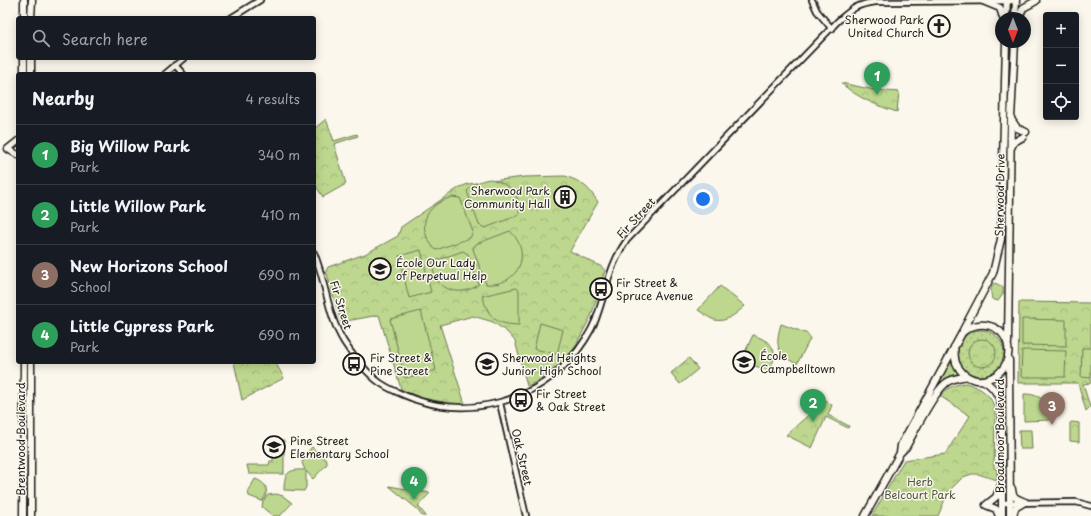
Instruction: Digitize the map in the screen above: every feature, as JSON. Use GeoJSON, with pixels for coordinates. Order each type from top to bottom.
{"type":"FeatureCollection","features":[{"type":"Feature","properties":{"kind":"main road"},"geometry":{"type":"LineString","coordinates":[[24,0],[24,16]]}},
{"type":"Feature","properties":{"kind":"main road"},"geometry":{"type":"LineString","coordinates":[[32,0],[32,16]]}},
{"type":"Feature","properties":{"kind":"main road"},"geometry":{"type":"LineString","coordinates":[[1015,12],[1016,0]]}},
{"type":"Feature","properties":{"kind":"main road"},"geometry":{"type":"LineString","coordinates":[[984,1],[1000,8],[1001,12]]}},
{"type":"Feature","properties":{"kind":"main road"},"geometry":{"type":"LineString","coordinates":[[1006,12],[1007,1]]}},
{"type":"Feature","properties":{"kind":"main road"},"geometry":{"type":"LineString","coordinates":[[1021,12],[1022,8],[1036,1]]}},
{"type":"Feature","properties":{"kind":"main road","name":"Sherwood Drive"},"geometry":{"type":"LineString","coordinates":[[962,333],[993,273],[1001,239],[1006,48]]}},
{"type":"Feature","properties":{"kind":"main road","name":"Sherwood Drive"},"geometry":{"type":"LineString","coordinates":[[1008,349],[1011,118],[1015,48]]}},
{"type":"Feature","properties":{"kind":"main road"},"geometry":{"type":"LineString","coordinates":[[24,60],[24,72]]}},
{"type":"Feature","properties":{"kind":"main road"},"geometry":{"type":"LineString","coordinates":[[31,60],[31,72]]}},
{"type":"Feature","properties":{"kind":"main road"},"geometry":{"type":"LineString","coordinates":[[1011,118],[1017,128],[1024,134],[1014,142],[1011,150]]}},
{"type":"Feature","properties":{"kind":"main road"},"geometry":{"type":"LineString","coordinates":[[16,143],[8,149],[16,154]]}},
{"type":"Feature","properties":{"kind":"main road"},"geometry":{"type":"LineString","coordinates":[[865,516],[900,453],[906,447],[943,385],[954,379],[967,376],[982,380],[994,377],[1005,366],[1008,356],[1008,349],[1003,335],[998,330],[991,326],[984,325],[973,326],[962,333],[901,445],[900,453]]}},
{"type":"Feature","properties":{"kind":"main road"},"geometry":{"type":"LineString","coordinates":[[954,347],[955,358],[958,366],[967,376]]}},
{"type":"Feature","properties":{"kind":"main road","name":"Broadmoor Boulevard"},"geometry":{"type":"LineString","coordinates":[[1008,356],[1010,371],[1011,516]]}},
{"type":"Feature","properties":{"kind":"main road","name":"Brentwood Boulevard"},"geometry":{"type":"LineString","coordinates":[[23,516],[24,364]]}},
{"type":"Feature","properties":{"kind":"main road","name":"Brentwood Boulevard"},"geometry":{"type":"LineString","coordinates":[[31,364],[31,516]]}},
{"type":"Feature","properties":{"kind":"main road","name":"Broadmoor Boulevard"},"geometry":{"type":"LineString","coordinates":[[982,380],[991,385],[1000,399],[1002,410],[1002,516]]}},
{"type":"Feature","properties":{"kind":"main road"},"geometry":{"type":"LineString","coordinates":[[1010,476],[1013,495],[1025,502]]}},
{"type":"Feature","properties":{"kind":"main road"},"geometry":{"type":"LineString","coordinates":[[999,516],[996,509],[986,505],[996,497],[1003,482]]}},
{"type":"Feature","properties":{"kind":"main road"},"geometry":{"type":"LineString","coordinates":[[1011,516],[1014,508],[1025,502]]}},
{"type":"Feature","properties":{"kind":"street"},"geometry":{"type":"LineString","coordinates":[[235,16],[260,0]]}},
{"type":"Feature","properties":{"kind":"street"},"geometry":{"type":"LineString","coordinates":[[812,0],[817,11],[832,28]]}},
{"type":"Feature","properties":{"kind":"street","name":"Fir Street"},"geometry":{"type":"LineString","coordinates":[[316,258],[334,318],[343,340],[356,359],[375,379],[394,391],[435,406],[460,408],[482,406],[520,395],[539,386],[556,373],[577,352],[594,324],[612,267],[617,255],[627,240],[854,7],[869,3],[900,1],[1016,0]]}},
{"type":"Feature","properties":{"kind":"street"},"geometry":{"type":"LineString","coordinates":[[167,72],[181,60]]}},
{"type":"Feature","properties":{"kind":"street"},"geometry":{"type":"LineString","coordinates":[[175,65],[181,72]]}},
{"type":"Feature","properties":{"kind":"street","name":"Oak Street"},"geometry":{"type":"LineString","coordinates":[[500,402],[526,516]]}},
{"type":"Feature","properties":{"kind":"street"},"geometry":{"type":"LineString","coordinates":[[1002,503],[1076,502],[1091,506]]}},
{"type":"Feature","properties":{"kind":"green space"},"geometry":{"type":"Polygon","coordinates":[[[841,83],[875,90],[899,92],[897,112],[881,107],[867,100],[854,93],[841,83]]]}},
{"type":"Feature","properties":{"kind":"green space"},"geometry":{"type":"Polygon","coordinates":[[[326,119],[334,141],[357,134],[358,136],[334,144],[346,184],[323,197],[316,186],[316,127],[326,119]]]}},
{"type":"Feature","properties":{"kind":"green space"},"geometry":{"type":"Polygon","coordinates":[[[565,176],[576,180],[584,186],[591,192],[598,202],[570,251],[602,267],[605,271],[591,316],[574,349],[554,369],[536,382],[527,386],[515,341],[507,332],[493,322],[473,316],[440,325],[465,404],[424,398],[401,389],[379,315],[341,322],[326,271],[328,267],[365,254],[398,236],[401,227],[460,187],[468,184],[524,177],[565,176]]]}},
{"type":"Feature","properties":{"kind":"green space"},"geometry":{"type":"Polygon","coordinates":[[[491,179],[504,184],[513,191],[518,201],[519,215],[485,228],[479,225],[467,191],[472,186],[484,180],[491,179]]]}},
{"type":"Feature","properties":{"kind":"green space"},"geometry":{"type":"Polygon","coordinates":[[[452,197],[460,198],[473,232],[470,238],[436,250],[426,234],[424,226],[426,219],[429,212],[435,206],[452,197]]]}},
{"type":"Feature","properties":{"kind":"green space"},"geometry":{"type":"Polygon","coordinates":[[[510,231],[517,240],[521,249],[519,267],[514,275],[506,280],[497,284],[486,284],[473,249],[476,244],[510,231]]]}},
{"type":"Feature","properties":{"kind":"green space"},"geometry":{"type":"Polygon","coordinates":[[[421,250],[431,292],[409,298],[399,256],[421,250]]]}},
{"type":"Feature","properties":{"kind":"green space"},"geometry":{"type":"Polygon","coordinates":[[[463,251],[468,254],[479,284],[469,290],[452,290],[442,285],[438,281],[432,262],[463,251]]]}},
{"type":"Feature","properties":{"kind":"green space"},"geometry":{"type":"Polygon","coordinates":[[[995,283],[1003,287],[1003,294],[998,301],[992,299],[991,295],[991,288],[995,283]]]}},
{"type":"Feature","properties":{"kind":"green space"},"geometry":{"type":"Polygon","coordinates":[[[720,286],[745,306],[731,317],[719,321],[698,310],[720,286]]]}},
{"type":"Feature","properties":{"kind":"green space"},"geometry":{"type":"Polygon","coordinates":[[[516,288],[519,290],[519,325],[504,323],[494,319],[482,296],[516,288]]]}},
{"type":"Feature","properties":{"kind":"green space"},"geometry":{"type":"Polygon","coordinates":[[[1019,302],[1091,303],[1091,383],[1083,384],[1090,407],[1086,411],[1078,383],[1018,383],[1019,302]]]}},
{"type":"Feature","properties":{"kind":"green space"},"geometry":{"type":"Polygon","coordinates":[[[421,311],[436,370],[405,378],[390,319],[421,311]]]}},
{"type":"Feature","properties":{"kind":"green space"},"geometry":{"type":"Polygon","coordinates":[[[1022,319],[1066,320],[1066,346],[1022,345],[1022,319]]]}},
{"type":"Feature","properties":{"kind":"green space"},"geometry":{"type":"Polygon","coordinates":[[[540,323],[563,330],[557,354],[534,349],[540,323]]]}},
{"type":"Feature","properties":{"kind":"green space"},"geometry":{"type":"Polygon","coordinates":[[[781,324],[808,334],[810,339],[797,364],[785,356],[779,348],[778,338],[781,324]]]}},
{"type":"Feature","properties":{"kind":"green space"},"geometry":{"type":"Polygon","coordinates":[[[986,330],[998,336],[1003,344],[1003,362],[998,370],[990,375],[976,376],[964,370],[959,362],[958,348],[964,336],[972,331],[986,330]]]}},
{"type":"Feature","properties":{"kind":"green space"},"geometry":{"type":"Polygon","coordinates":[[[753,335],[770,344],[773,348],[774,358],[769,371],[744,362],[743,356],[753,335]]]}},
{"type":"Feature","properties":{"kind":"green space"},"geometry":{"type":"Polygon","coordinates":[[[982,339],[988,340],[992,343],[995,347],[995,359],[992,363],[988,366],[982,367],[976,366],[972,363],[969,359],[968,353],[969,347],[972,343],[976,340],[982,339]]]}},
{"type":"Feature","properties":{"kind":"green space"},"geometry":{"type":"Polygon","coordinates":[[[1082,348],[1091,348],[1091,378],[1081,377],[1082,348]]]}},
{"type":"Feature","properties":{"kind":"green space"},"geometry":{"type":"Polygon","coordinates":[[[1022,350],[1066,351],[1065,377],[1021,377],[1022,350]]]}},
{"type":"Feature","properties":{"kind":"green space"},"geometry":{"type":"Polygon","coordinates":[[[689,358],[698,369],[680,384],[671,373],[689,358]]]}},
{"type":"Feature","properties":{"kind":"green space"},"geometry":{"type":"Polygon","coordinates":[[[952,359],[959,374],[947,379],[937,388],[935,387],[952,359]]]}},
{"type":"Feature","properties":{"kind":"green space"},"geometry":{"type":"Polygon","coordinates":[[[234,364],[276,364],[284,378],[242,400],[234,364]]]}},
{"type":"Feature","properties":{"kind":"green space","name":"Herb Belcourt Park"},"geometry":{"type":"Polygon","coordinates":[[[966,383],[985,392],[994,405],[994,468],[997,470],[997,480],[978,474],[963,477],[948,492],[938,516],[872,516],[904,460],[945,454],[970,416],[940,396],[951,387],[966,383]]]}},
{"type":"Feature","properties":{"kind":"green space"},"geometry":{"type":"Polygon","coordinates":[[[1024,394],[1030,394],[1040,398],[1047,404],[1050,420],[1024,421],[1024,394]]]}},
{"type":"Feature","properties":{"kind":"green space"},"geometry":{"type":"Polygon","coordinates":[[[825,400],[832,405],[828,415],[849,426],[848,428],[826,417],[812,448],[786,435],[825,400]]]}},
{"type":"Feature","properties":{"kind":"green space"},"geometry":{"type":"Polygon","coordinates":[[[1070,423],[1079,423],[1079,442],[1070,441],[1070,423]]]}},
{"type":"Feature","properties":{"kind":"green space"},"geometry":{"type":"Polygon","coordinates":[[[1019,430],[1031,430],[1032,449],[1020,449],[1019,430]]]}},
{"type":"Feature","properties":{"kind":"green space"},"geometry":{"type":"Polygon","coordinates":[[[274,440],[284,440],[284,474],[249,474],[247,465],[269,465],[270,461],[273,461],[274,440]]]}},
{"type":"Feature","properties":{"kind":"green space"},"geometry":{"type":"Polygon","coordinates":[[[312,447],[327,461],[327,464],[313,479],[306,471],[306,487],[304,491],[284,490],[285,480],[288,473],[295,470],[305,470],[302,463],[305,455],[312,447]]]}},
{"type":"Feature","properties":{"kind":"green space"},"geometry":{"type":"Polygon","coordinates":[[[255,479],[265,485],[266,488],[266,494],[262,501],[249,496],[248,492],[255,479]]]}},
{"type":"Feature","properties":{"kind":"green space"},"geometry":{"type":"Polygon","coordinates":[[[389,486],[430,493],[418,506],[426,516],[422,516],[416,508],[389,486]]]}},
{"type":"Feature","properties":{"kind":"green space"},"geometry":{"type":"Polygon","coordinates":[[[276,494],[283,496],[292,503],[280,516],[273,516],[262,507],[263,501],[268,495],[276,494]]]}},
{"type":"Feature","properties":{"kind":"place","name":"Sherwood Park United Church"},"geometry":{"type":"Point","coordinates":[939,26]}},
{"type":"Feature","properties":{"kind":"place","name":"Big Willow Park"},"geometry":{"type":"Point","coordinates":[877,95]}},
{"type":"Feature","properties":{"kind":"place","name":"Sherwood Park Community Hall"},"geometry":{"type":"Point","coordinates":[565,197]}},
{"type":"Feature","properties":{"kind":"place","name":"École Our Lady of Perpetual Help"},"geometry":{"type":"Point","coordinates":[380,269]}},
{"type":"Feature","properties":{"kind":"place","name":"Fir Street & Spruce Avenue"},"geometry":{"type":"Point","coordinates":[601,289]}},
{"type":"Feature","properties":{"kind":"place","name":"École Campbelltown"},"geometry":{"type":"Point","coordinates":[744,362]}},
{"type":"Feature","properties":{"kind":"place","name":"Fir Street & Pine Street"},"geometry":{"type":"Point","coordinates":[354,364]}},
{"type":"Feature","properties":{"kind":"place","name":"Sherwood Heights Junior High School"},"geometry":{"type":"Point","coordinates":[487,364]}},
{"type":"Feature","properties":{"kind":"place","name":"Fir Street & Oak Street"},"geometry":{"type":"Point","coordinates":[521,400]}},
{"type":"Feature","properties":{"kind":"place","name":"Little Willow Park"},"geometry":{"type":"Point","coordinates":[813,422]}},
{"type":"Feature","properties":{"kind":"place","name":"New Horizons School"},"geometry":{"type":"Point","coordinates":[1052,425]}},
{"type":"Feature","properties":{"kind":"place","name":"Pine Street Elementary School"},"geometry":{"type":"Point","coordinates":[274,447]}},
{"type":"Feature","properties":{"kind":"place","name":"Little Cypress Park"},"geometry":{"type":"Point","coordinates":[414,500]}}]}
